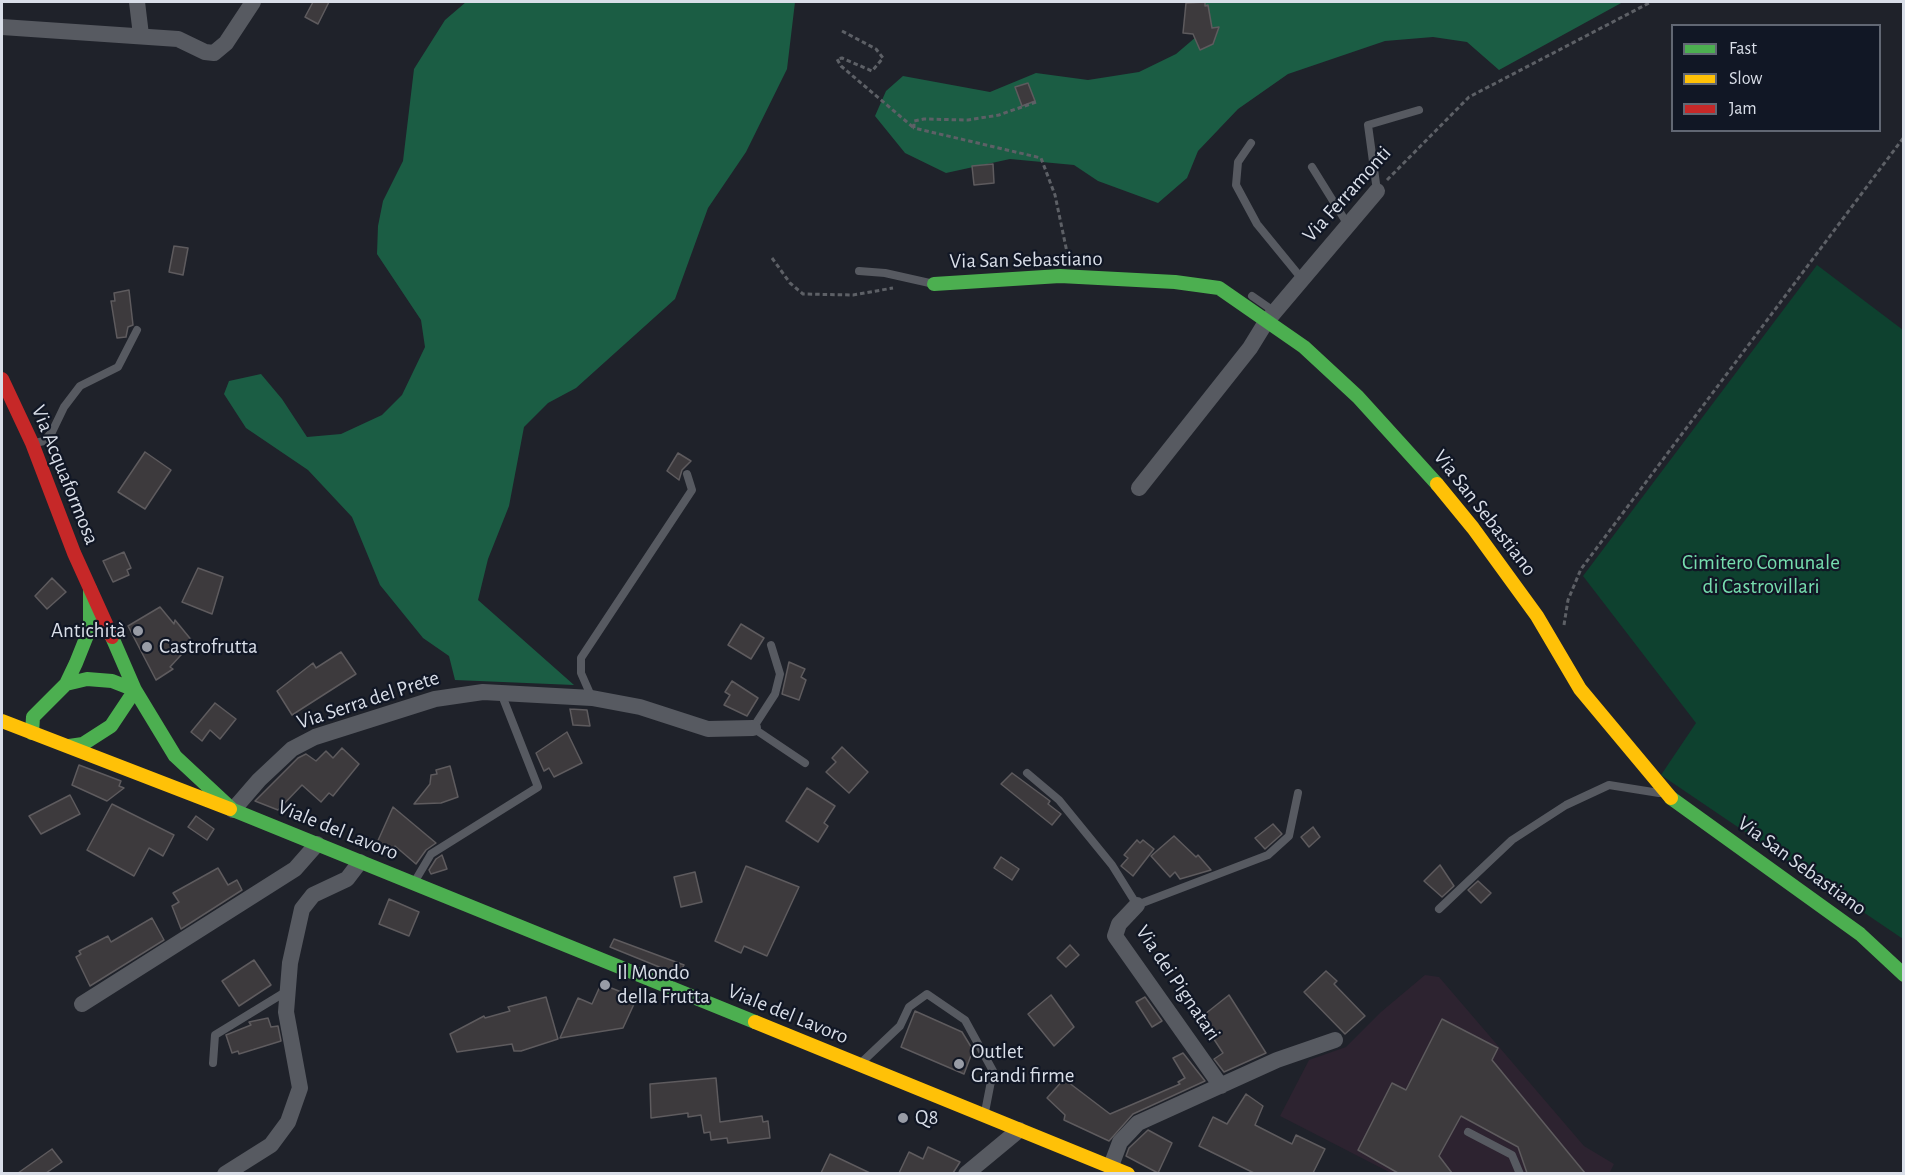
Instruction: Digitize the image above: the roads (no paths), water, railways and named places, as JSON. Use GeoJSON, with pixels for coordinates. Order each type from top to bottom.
{"type":"FeatureCollection","features":[{"type":"Feature","properties":{"kind":"main road","name":"Via San Sebastiano"},"geometry":{"type":"LineString","coordinates":[[934,284],[1071,277],[1175,282],[1219,288],[1270,317],[1358,397],[1416,459],[1473,528],[1537,616],[1580,689],[1665,794],[1860,934],[1904,975]]}},
{"type":"Feature","properties":{"kind":"main road","name":"Via Acquaformosa"},"geometry":{"type":"LineString","coordinates":[[2,379],[11,408],[32,443],[90,588],[135,690],[175,756],[233,810]]}},
{"type":"Feature","properties":{"kind":"main road"},"geometry":{"type":"LineString","coordinates":[[32,734],[33,717],[66,684],[90,628],[90,588]]}},
{"type":"Feature","properties":{"kind":"main road"},"geometry":{"type":"LineString","coordinates":[[66,684],[87,679],[112,681],[135,690],[111,726],[83,744],[69,746]]}},
{"type":"Feature","properties":{"kind":"main road"},"geometry":{"type":"LineString","coordinates":[[2,711],[37,711]]}},
{"type":"Feature","properties":{"kind":"main road","name":"Viale del Lavoro"},"geometry":{"type":"LineString","coordinates":[[2,721],[233,810],[1128,1173]]}},
{"type":"Feature","properties":{"kind":"street"},"geometry":{"type":"LineString","coordinates":[[137,2],[141,35]]}},
{"type":"Feature","properties":{"kind":"street"},"geometry":{"type":"LineString","coordinates":[[2,27],[178,39],[205,52],[214,53],[226,43],[253,2]]}},
{"type":"Feature","properties":{"kind":"street","name":"Via Ferramonti"},"geometry":{"type":"LineString","coordinates":[[1139,488],[1250,348],[1270,317],[1377,190]]}},
{"type":"Feature","properties":{"kind":"street","name":"Via Serra del Prete"},"geometry":{"type":"LineString","coordinates":[[233,810],[259,780],[292,749],[315,737],[435,699],[483,692],[592,698],[640,707],[708,729],[753,728]]}},
{"type":"Feature","properties":{"kind":"street"},"geometry":{"type":"LineString","coordinates":[[82,1004],[295,869],[317,844]]}},
{"type":"Feature","properties":{"kind":"street"},"geometry":{"type":"LineString","coordinates":[[225,1173],[271,1145],[288,1122],[300,1088],[286,1012],[290,963],[302,909],[313,895],[347,879],[360,862]]}},
{"type":"Feature","properties":{"kind":"street","name":"Via dei Pignatari"},"geometry":{"type":"LineString","coordinates":[[1137,905],[1119,924],[1115,936],[1221,1086]]}},
{"type":"Feature","properties":{"kind":"street"},"geometry":{"type":"LineString","coordinates":[[1111,1166],[1120,1142],[1138,1124],[1276,1060],[1335,1040]]}},
{"type":"Feature","properties":{"kind":"street"},"geometry":{"type":"LineString","coordinates":[[966,1173],[1019,1130]]}},
{"type":"Feature","properties":{"kind":"lane"},"geometry":{"type":"LineString","coordinates":[[1377,190],[1368,125],[1419,110]]}},
{"type":"Feature","properties":{"kind":"lane"},"geometry":{"type":"LineString","coordinates":[[1251,143],[1238,162],[1236,185],[1257,224],[1302,279]]}},
{"type":"Feature","properties":{"kind":"lane"},"geometry":{"type":"LineString","coordinates":[[1312,167],[1348,225]]}},
{"type":"Feature","properties":{"kind":"lane"},"geometry":{"type":"LineString","coordinates":[[859,271],[885,273],[934,284]]}},
{"type":"Feature","properties":{"kind":"lane"},"geometry":{"type":"LineString","coordinates":[[1252,296],[1270,317]]}},
{"type":"Feature","properties":{"kind":"lane"},"geometry":{"type":"LineString","coordinates":[[32,443],[44,441],[80,386],[118,367],[137,330]]}},
{"type":"Feature","properties":{"kind":"lane"},"geometry":{"type":"LineString","coordinates":[[592,698],[581,673],[581,658],[692,490],[687,474]]}},
{"type":"Feature","properties":{"kind":"lane"},"geometry":{"type":"LineString","coordinates":[[771,645],[780,674],[775,694],[753,728],[805,763]]}},
{"type":"Feature","properties":{"kind":"lane"},"geometry":{"type":"LineString","coordinates":[[414,884],[431,854],[538,787],[501,693]]}},
{"type":"Feature","properties":{"kind":"lane"},"geometry":{"type":"LineString","coordinates":[[1028,773],[1059,800],[1112,866],[1137,905],[1268,855],[1289,836],[1298,793]]}},
{"type":"Feature","properties":{"kind":"lane"},"geometry":{"type":"LineString","coordinates":[[1439,909],[1512,840],[1566,805],[1609,784],[1665,794]]}},
{"type":"Feature","properties":{"kind":"lane"},"geometry":{"type":"LineString","coordinates":[[213,1064],[215,1035],[288,990]]}},
{"type":"Feature","properties":{"kind":"lane"},"geometry":{"type":"LineString","coordinates":[[859,1065],[900,1026],[909,1007],[927,994],[965,1020],[993,1071],[984,1115]]}},
{"type":"Feature","properties":{"kind":"lane"},"geometry":{"type":"LineString","coordinates":[[1468,1132],[1512,1155],[1520,1173]]}},
{"type":"Feature","properties":{"kind":"place","name":"Antichità"},"geometry":{"type":"Point","coordinates":[138,631]}},
{"type":"Feature","properties":{"kind":"place","name":"Castrofrutta"},"geometry":{"type":"Point","coordinates":[147,647]}},
{"type":"Feature","properties":{"kind":"place","name":"Il Mondo della Frutta"},"geometry":{"type":"Point","coordinates":[605,985]}},
{"type":"Feature","properties":{"kind":"place","name":"Outlet Grandi firme"},"geometry":{"type":"Point","coordinates":[959,1064]}},
{"type":"Feature","properties":{"kind":"place","name":"Q8"},"geometry":{"type":"Point","coordinates":[903,1118]}},
{"type":"Feature","properties":{"kind":"park label","name":"Cimitero Comunale di Castrovillari"},"geometry":{"type":"Point","coordinates":[1761,575]}}]}
